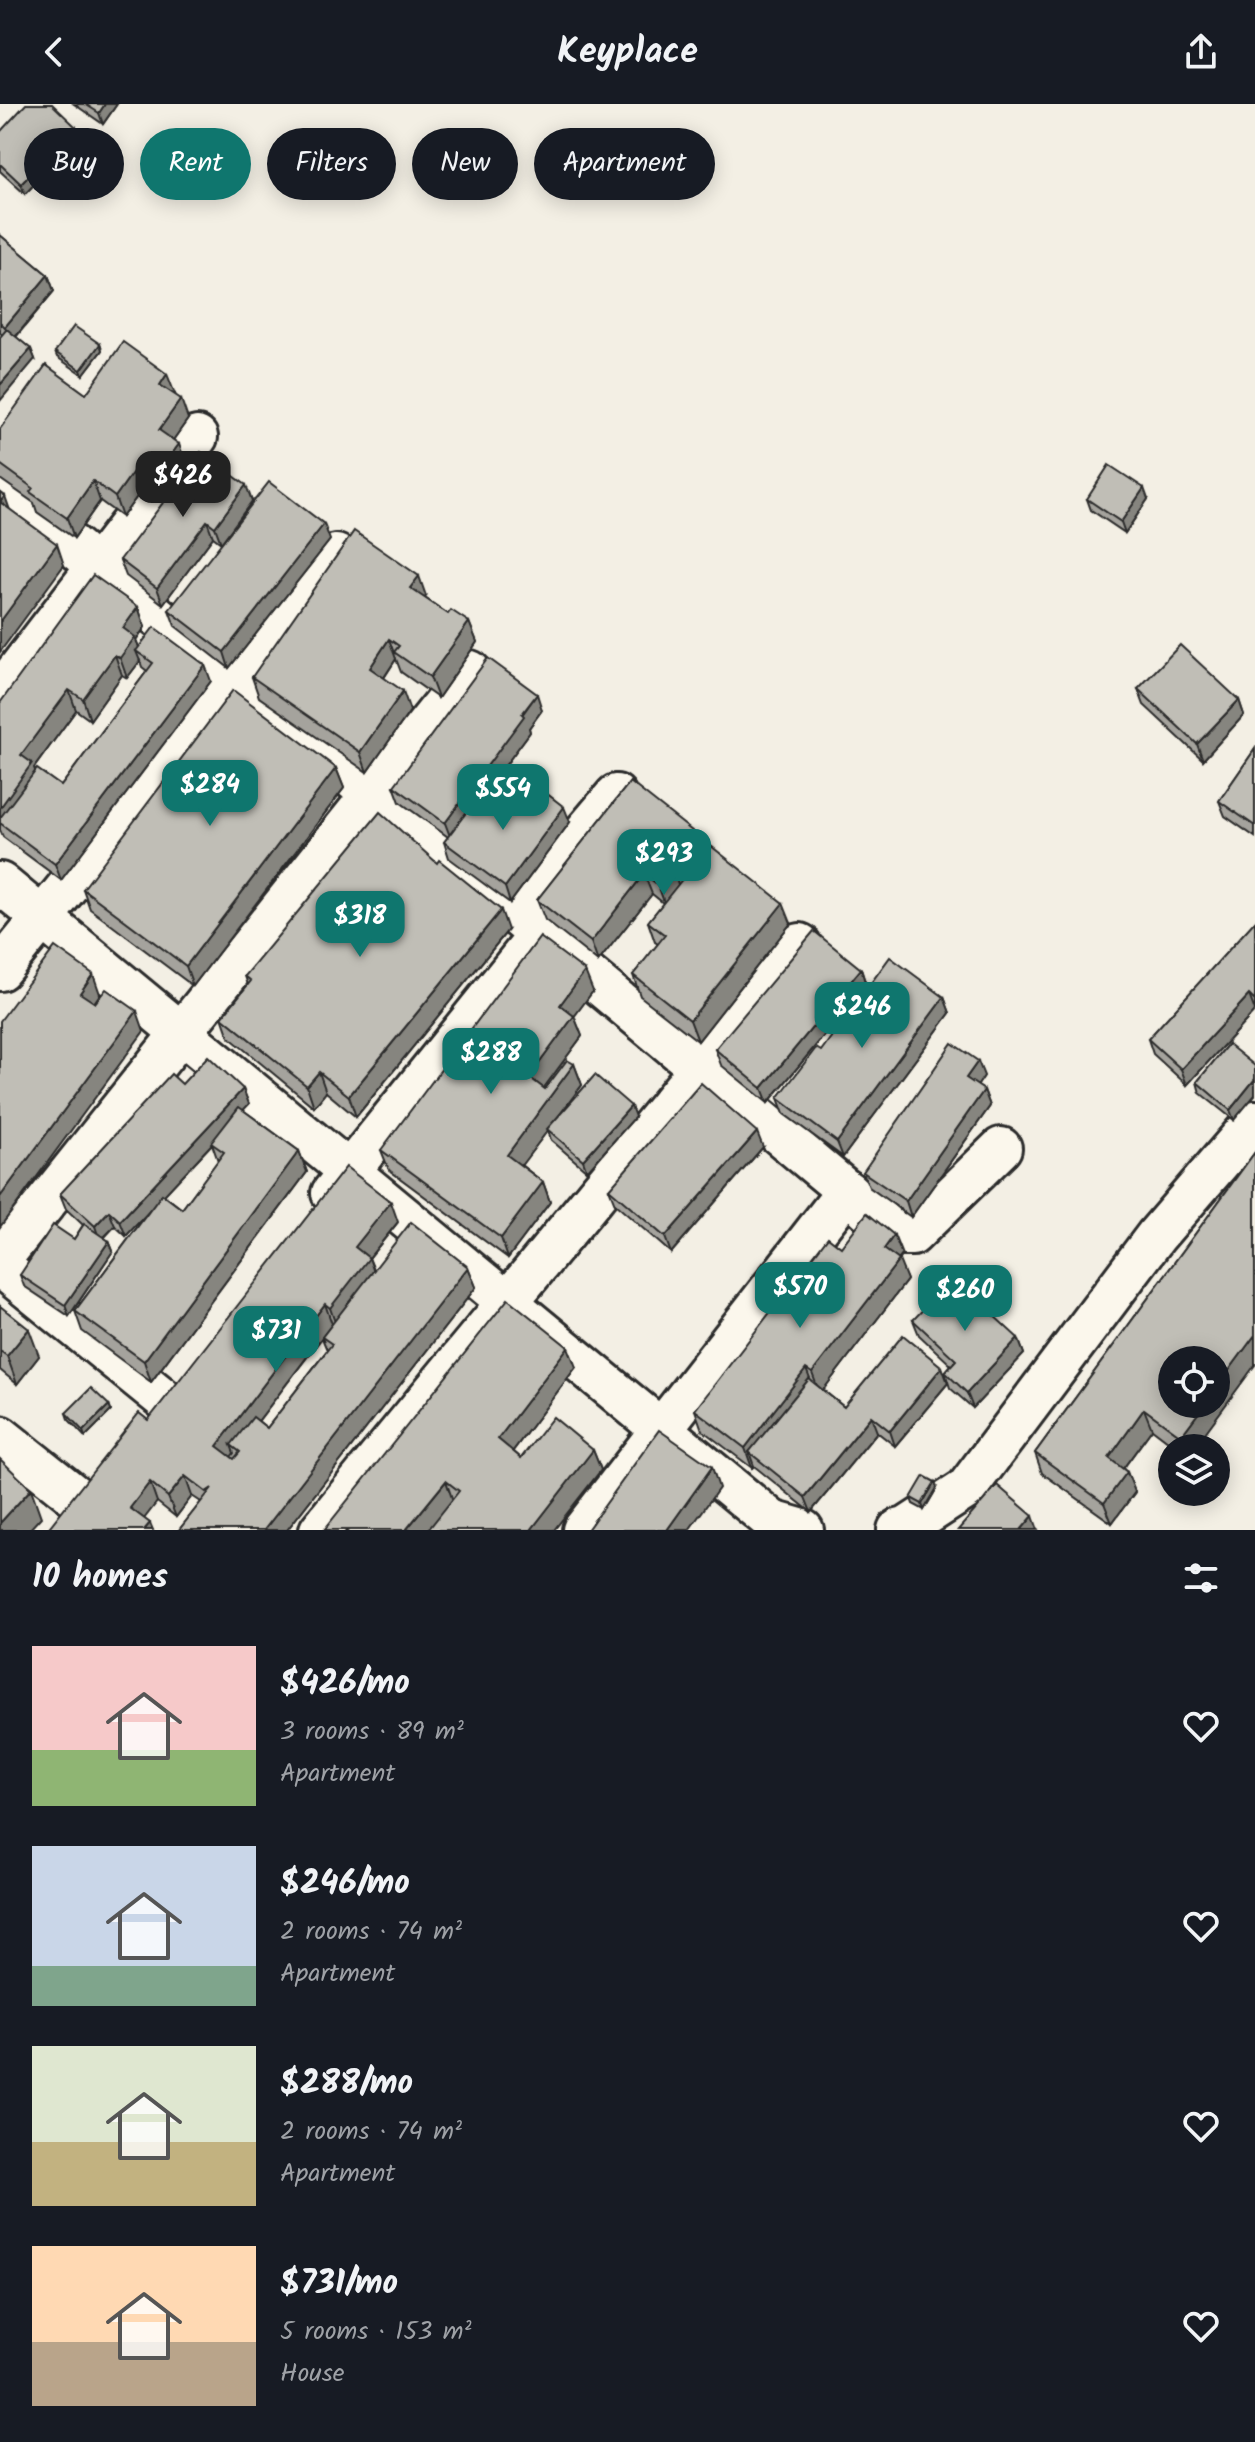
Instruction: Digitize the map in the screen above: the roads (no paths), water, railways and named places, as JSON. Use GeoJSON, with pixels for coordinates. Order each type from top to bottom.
{"type":"FeatureCollection","features":[{"type":"Feature","properties":{"kind":"street"},"geometry":{"type":"LineString","coordinates":[[0,693],[197,437]]}},
{"type":"Feature","properties":{"kind":"street"},"geometry":{"type":"LineString","coordinates":[[0,485],[896,1235],[912,1235],[1001,1148]]}},
{"type":"Feature","properties":{"kind":"street"},"geometry":{"type":"LineString","coordinates":[[0,970],[336,555]]}},
{"type":"Feature","properties":{"kind":"street"},"geometry":{"type":"LineString","coordinates":[[166,1400],[0,1263],[470,671]]}},
{"type":"Feature","properties":{"kind":"street"},"geometry":{"type":"LineString","coordinates":[[310,1220],[349,1172],[616,795]]}},
{"type":"Feature","properties":{"kind":"street"},"geometry":{"type":"LineString","coordinates":[[0,883],[780,1527]]}},
{"type":"Feature","properties":{"kind":"street"},"geometry":{"type":"LineString","coordinates":[[320,1530],[506,1301],[701,1069],[800,944]]}},
{"type":"Feature","properties":{"kind":"street"},"geometry":{"type":"LineString","coordinates":[[898,1530],[906,1528],[966,1489],[1156,1236],[1255,1121]]}},
{"type":"Feature","properties":{"kind":"street"},"geometry":{"type":"LineString","coordinates":[[583,1530],[847,1191]]}},
{"type":"Feature","properties":{"kind":"street"},"geometry":{"type":"LineString","coordinates":[[0,1436],[82,1504]]}}]}
